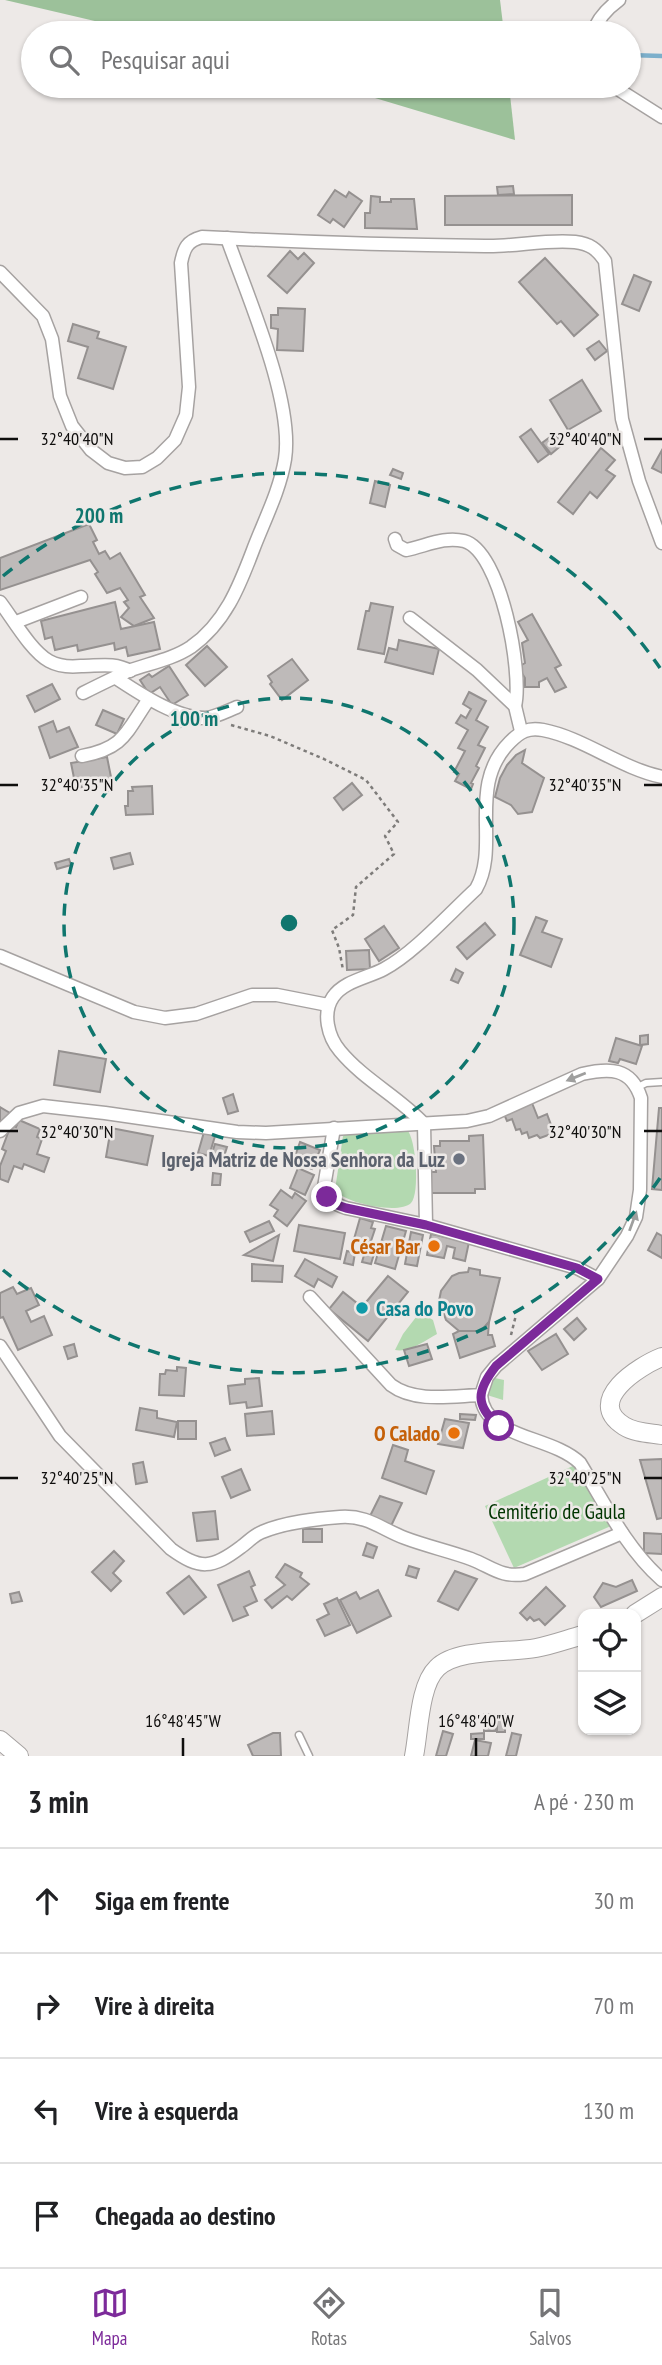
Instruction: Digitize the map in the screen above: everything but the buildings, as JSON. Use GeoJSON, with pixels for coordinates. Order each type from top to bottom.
{"type":"FeatureCollection","features":[{"type":"Feature","properties":{"kind":"main road"},"geometry":{"type":"LineString","coordinates":[[662,1357],[633,1373],[614,1390],[611,1404],[614,1416],[624,1426],[662,1435]]}},
{"type":"Feature","properties":{"kind":"main road"},"geometry":{"type":"LineString","coordinates":[[641,1610],[662,1597]]}},
{"type":"Feature","properties":{"kind":"main road"},"geometry":{"type":"LineString","coordinates":[[415,1755],[424,1694],[437,1668],[464,1656],[537,1648],[578,1636]]}},
{"type":"Feature","properties":{"kind":"main road"},"geometry":{"type":"LineString","coordinates":[[0,1740],[19,1756]]}},
{"type":"Feature","properties":{"kind":"street"},"geometry":{"type":"LineString","coordinates":[[599,21],[610,6],[619,0]]}},
{"type":"Feature","properties":{"kind":"street"},"geometry":{"type":"LineString","coordinates":[[633,98],[662,117]]}},
{"type":"Feature","properties":{"kind":"street"},"geometry":{"type":"LineString","coordinates":[[0,272],[43,316],[52,339],[60,396],[72,426],[91,450],[108,463],[125,468],[142,467],[157,458],[175,440],[186,415],[189,387],[181,263],[184,249],[190,240],[202,237],[495,247],[572,242],[588,244],[597,250],[605,261],[622,419],[639,481],[662,543]]}},
{"type":"Feature","properties":{"kind":"street"},"geometry":{"type":"LineString","coordinates":[[83,693],[130,671],[188,649],[208,633],[237,592],[281,477],[285,459],[283,407],[227,238]]}},
{"type":"Feature","properties":{"kind":"street"},"geometry":{"type":"LineString","coordinates":[[395,540],[397,545],[406,551],[429,543],[452,540],[468,542],[483,556],[492,570],[514,648],[518,693],[515,706],[521,731]]}},
{"type":"Feature","properties":{"kind":"street"},"geometry":{"type":"LineString","coordinates":[[16,622],[81,597]]}},
{"type":"Feature","properties":{"kind":"street"},"geometry":{"type":"LineString","coordinates":[[0,602],[39,653],[50,662],[79,666],[109,665],[130,671]]}},
{"type":"Feature","properties":{"kind":"street"},"geometry":{"type":"LineString","coordinates":[[410,618],[477,670],[515,706]]}},
{"type":"Feature","properties":{"kind":"street"},"geometry":{"type":"LineString","coordinates":[[116,678],[149,699],[182,713],[208,718],[237,707]]}},
{"type":"Feature","properties":{"kind":"street"},"geometry":{"type":"LineString","coordinates":[[82,755],[101,752],[125,737],[149,699]]}},
{"type":"Feature","properties":{"kind":"street"},"geometry":{"type":"LineString","coordinates":[[426,1225],[424,1125],[414,1114],[359,1072],[338,1050],[330,1033],[328,1005],[340,989],[400,959],[476,889],[485,864],[486,790],[493,768],[507,745],[521,731],[539,729],[558,734],[641,772],[662,777]]}},
{"type":"Feature","properties":{"kind":"street"},"geometry":{"type":"LineString","coordinates":[[0,956],[134,1013],[165,1018],[196,1014],[252,995],[277,995],[328,1005]]}},
{"type":"Feature","properties":{"kind":"street"},"geometry":{"type":"LineString","coordinates":[[1,1134],[19,1113],[43,1106],[105,1112],[237,1132],[424,1125],[489,1116],[582,1074],[598,1070],[615,1071],[629,1077],[638,1087],[641,1098],[640,1190],[636,1217],[627,1236],[598,1279],[496,1366],[482,1386],[481,1395],[487,1416],[499,1426],[570,1454],[580,1464],[622,1533],[643,1561],[662,1580]]}},
{"type":"Feature","properties":{"kind":"street"},"geometry":{"type":"LineString","coordinates":[[334,1128],[324,1187],[327,1197],[334,1204],[426,1225],[577,1268],[598,1279]]}},
{"type":"Feature","properties":{"kind":"street"},"geometry":{"type":"LineString","coordinates":[[310,1297],[391,1385],[403,1394],[481,1395]]}},
{"type":"Feature","properties":{"kind":"street"},"geometry":{"type":"LineString","coordinates":[[0,1346],[60,1436],[171,1549],[187,1561],[204,1566],[221,1562],[259,1533],[280,1525],[342,1517],[366,1518],[403,1537],[512,1576],[622,1533]]}},
{"type":"Feature","properties":{"kind":"lane"},"geometry":{"type":"LineString","coordinates":[[638,1087],[646,1083],[662,1082]]}},
{"type":"Feature","properties":{"kind":"lane"},"geometry":{"type":"LineString","coordinates":[[299,1735],[309,1756]]}},
{"type":"Feature","properties":{"kind":"path"},"geometry":{"type":"LineString","coordinates":[[208,718],[270,736],[366,780],[398,822],[385,836],[394,854],[356,887],[353,915],[332,930],[349,984]]}},
{"type":"Feature","properties":{"kind":"path"},"geometry":{"type":"LineString","coordinates":[[511,1339],[516,1315]]}},
{"type":"Feature","properties":{"kind":"green space"},"geometry":{"type":"Polygon","coordinates":[[[5,0],[500,0],[503,21],[95,21],[5,0]]]}},
{"type":"Feature","properties":{"kind":"green space"},"geometry":{"type":"Polygon","coordinates":[[[375,98],[510,98],[515,140],[375,98]]]}},
{"type":"Feature","properties":{"kind":"green space"},"geometry":{"type":"Polygon","coordinates":[[[407,1130],[413,1144],[416,1166],[414,1198],[411,1203],[395,1208],[372,1206],[349,1199],[335,1190],[343,1136],[349,1132],[407,1130]]]}},
{"type":"Feature","properties":{"kind":"green space"},"geometry":{"type":"Polygon","coordinates":[[[420,1312],[433,1320],[437,1334],[411,1348],[395,1350],[403,1334],[420,1312]]]}},
{"type":"Feature","properties":{"kind":"green space"},"geometry":{"type":"Polygon","coordinates":[[[495,1378],[504,1380],[503,1400],[487,1395],[495,1378]]]}},
{"type":"Feature","properties":{"kind":"green space","name":"Cemitério de Gaula"},"geometry":{"type":"Polygon","coordinates":[[[575,1465],[611,1526],[514,1568],[485,1506],[575,1465]]]}},
{"type":"Feature","properties":{"kind":"waterway"},"geometry":{"type":"LineString","coordinates":[[641,55],[662,56]]}},
{"type":"Feature","properties":{"kind":"place","name":"Igreja Matriz de Nossa Senhora da Luz"},"geometry":{"type":"Point","coordinates":[459,1159]}},
{"type":"Feature","properties":{"kind":"place","name":"César Bar"},"geometry":{"type":"Point","coordinates":[434,1246]}},
{"type":"Feature","properties":{"kind":"place","name":"Casa do Povo"},"geometry":{"type":"Point","coordinates":[362,1308]}},
{"type":"Feature","properties":{"kind":"place","name":"O Calado"},"geometry":{"type":"Point","coordinates":[454,1433]}},
{"type":"Feature","properties":{"kind":"route"},"geometry":{"type":"LineString","coordinates":[[327,1197],[334,1204],[346,1208],[426,1225],[577,1268],[598,1279],[496,1366],[487,1377],[482,1386],[482,1405],[487,1416],[499,1426]]}}]}
